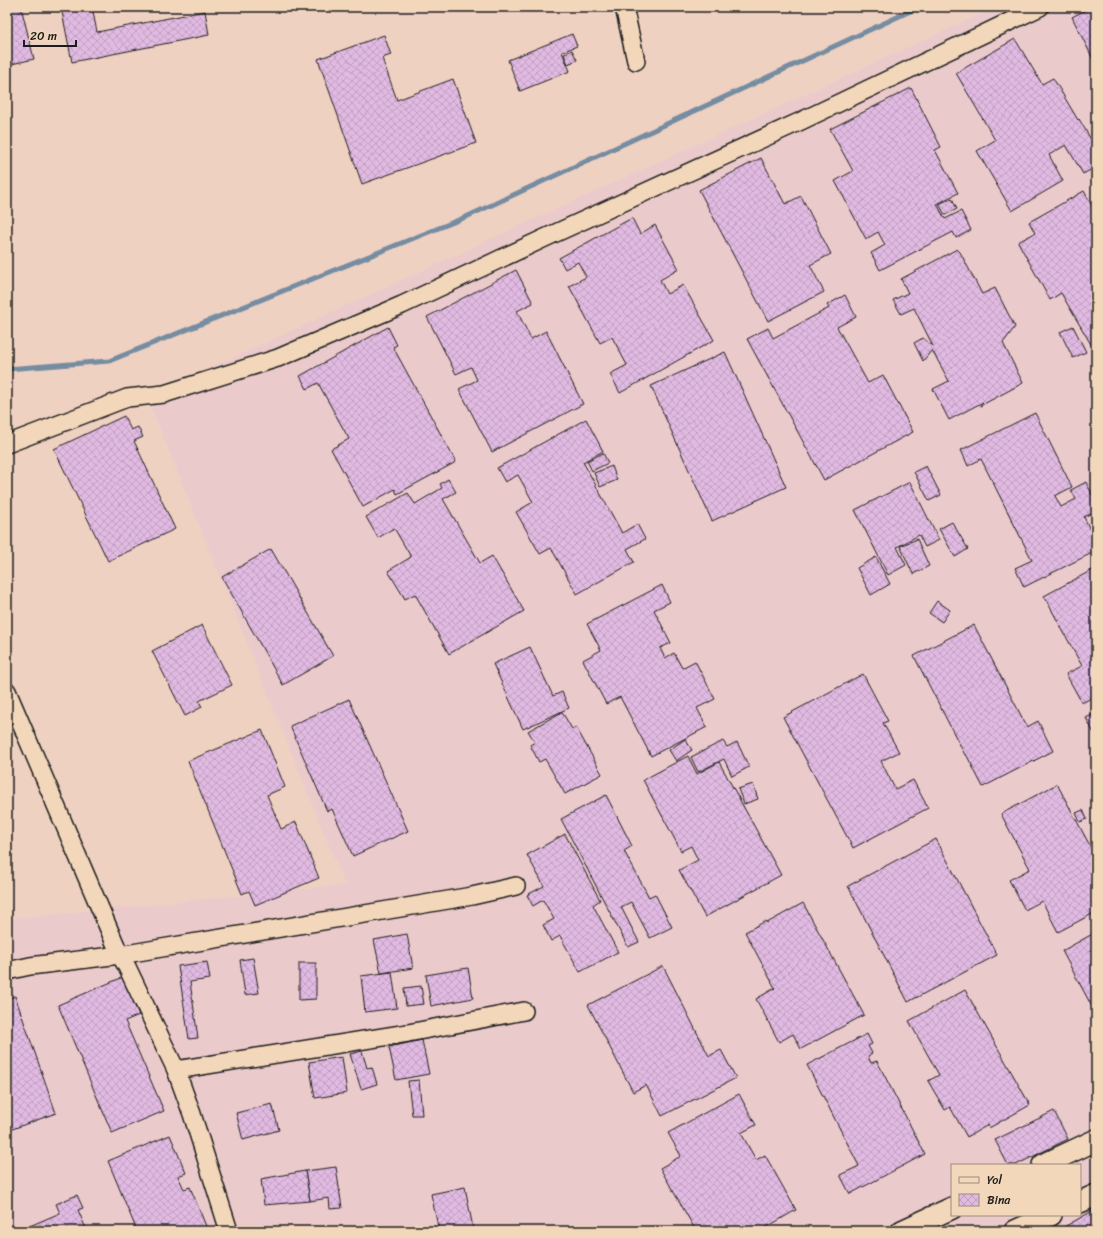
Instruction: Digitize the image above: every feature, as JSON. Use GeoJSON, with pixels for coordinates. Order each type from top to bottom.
{"type":"FeatureCollection","features":[{"type":"Feature","properties":{"kind":"street"},"geometry":{"type":"LineString","coordinates":[[624,7],[636,61]]}},
{"type":"Feature","properties":{"kind":"street"},"geometry":{"type":"LineString","coordinates":[[7,444],[127,398],[164,394],[278,358],[402,304],[800,121],[1040,7]]}},
{"type":"Feature","properties":{"kind":"street"},"geometry":{"type":"LineString","coordinates":[[7,691],[120,955],[176,1070],[192,1114],[229,1231]]}},
{"type":"Feature","properties":{"kind":"street"},"geometry":{"type":"LineString","coordinates":[[7,971],[30,966],[120,955],[464,897],[516,886]]}},
{"type":"Feature","properties":{"kind":"street"},"geometry":{"type":"LineString","coordinates":[[176,1070],[408,1033],[524,1011]]}},
{"type":"Feature","properties":{"kind":"street"},"geometry":{"type":"LineString","coordinates":[[1045,1164],[1096,1140]]}},
{"type":"Feature","properties":{"kind":"street"},"geometry":{"type":"LineString","coordinates":[[1081,1202],[1096,1195]]}},
{"type":"Feature","properties":{"kind":"street"},"geometry":{"type":"LineString","coordinates":[[902,1231],[951,1208]]}},
{"type":"Feature","properties":{"kind":"street"},"geometry":{"type":"LineString","coordinates":[[1015,1231],[1049,1216]]}},
{"type":"Feature","properties":{"kind":"shaded area"},"geometry":{"type":"Polygon","coordinates":[[[996,7],[1096,7],[1096,1231],[7,1231],[7,919],[345,885],[147,397],[996,7]]]}},
{"type":"Feature","properties":{"kind":"building"},"geometry":{"type":"Polygon","coordinates":[[[7,7],[21,7],[34,59],[7,65],[7,7]]]}},
{"type":"Feature","properties":{"kind":"building"},"geometry":{"type":"Polygon","coordinates":[[[61,7],[92,7],[97,32],[205,11],[209,35],[72,62],[61,7]]]}},
{"type":"Feature","properties":{"kind":"building"},"geometry":{"type":"Polygon","coordinates":[[[1091,7],[1096,7],[1096,61],[1094,61],[1072,17],[1091,7]]]}},
{"type":"Feature","properties":{"kind":"building"},"geometry":{"type":"Polygon","coordinates":[[[572,34],[577,46],[562,52],[570,71],[520,91],[508,60],[572,34]]]}},
{"type":"Feature","properties":{"kind":"building"},"geometry":{"type":"Polygon","coordinates":[[[384,35],[391,55],[382,58],[397,100],[453,79],[476,143],[362,184],[318,59],[384,35]]]}},
{"type":"Feature","properties":{"kind":"building"},"geometry":{"type":"Polygon","coordinates":[[[1015,39],[1042,84],[1053,78],[1078,120],[1079,119],[1096,148],[1096,167],[1083,174],[1066,145],[1049,155],[1063,181],[1012,211],[977,151],[995,140],[956,73],[1015,39]]]}},
{"type":"Feature","properties":{"kind":"building"},"geometry":{"type":"Polygon","coordinates":[[[572,50],[577,60],[568,64],[564,54],[572,50]]]}},
{"type":"Feature","properties":{"kind":"building"},"geometry":{"type":"Polygon","coordinates":[[[911,88],[941,147],[935,150],[958,193],[937,204],[945,219],[961,211],[971,230],[956,238],[953,232],[880,270],[871,253],[885,245],[878,232],[866,239],[835,181],[853,171],[830,129],[911,88]]]}},
{"type":"Feature","properties":{"kind":"building"},"geometry":{"type":"Polygon","coordinates":[[[761,158],[785,204],[801,196],[831,254],[810,265],[824,292],[768,321],[699,190],[761,158]]]}},
{"type":"Feature","properties":{"kind":"building"},"geometry":{"type":"Polygon","coordinates":[[[1084,191],[1096,214],[1096,353],[1061,293],[1050,300],[1018,242],[1035,233],[1029,222],[1084,191]]]}},
{"type":"Feature","properties":{"kind":"building"},"geometry":{"type":"Polygon","coordinates":[[[952,198],[957,209],[945,215],[939,204],[952,198]]]}},
{"type":"Feature","properties":{"kind":"building"},"geometry":{"type":"Polygon","coordinates":[[[632,218],[640,234],[655,225],[679,269],[660,280],[667,294],[683,285],[714,340],[620,393],[610,374],[627,365],[612,337],[600,343],[569,286],[586,277],[578,262],[565,269],[559,258],[632,218]]]}},
{"type":"Feature","properties":{"kind":"building"},"geometry":{"type":"Polygon","coordinates":[[[957,249],[982,294],[995,288],[1015,327],[1003,343],[1023,383],[980,406],[983,402],[949,420],[933,389],[949,381],[932,350],[923,361],[914,343],[923,338],[933,346],[914,308],[901,314],[893,300],[908,293],[901,279],[957,249]]]}},
{"type":"Feature","properties":{"kind":"building"},"geometry":{"type":"Polygon","coordinates":[[[516,270],[533,303],[517,311],[531,339],[546,331],[583,404],[492,452],[459,389],[477,380],[471,367],[456,374],[427,317],[516,270]]]}},
{"type":"Feature","properties":{"kind":"building"},"geometry":{"type":"Polygon","coordinates":[[[845,295],[856,317],[837,327],[868,383],[883,375],[913,432],[824,480],[747,339],[768,328],[773,338],[829,308],[827,305],[845,295]]]}},
{"type":"Feature","properties":{"kind":"building"},"geometry":{"type":"Polygon","coordinates":[[[1073,326],[1086,352],[1073,358],[1060,332],[1073,326]]]}},
{"type":"Feature","properties":{"kind":"building"},"geometry":{"type":"Polygon","coordinates":[[[388,327],[397,345],[393,347],[456,462],[397,494],[395,489],[363,507],[331,449],[349,439],[318,383],[307,389],[300,376],[388,327]]]}},
{"type":"Feature","properties":{"kind":"building"},"geometry":{"type":"Polygon","coordinates":[[[725,352],[786,487],[712,521],[651,386],[725,352]]]}},
{"type":"Feature","properties":{"kind":"building"},"geometry":{"type":"Polygon","coordinates":[[[1035,413],[1072,487],[1055,496],[1061,507],[1076,499],[1071,490],[1086,482],[1096,502],[1096,511],[1084,517],[1096,542],[1096,551],[1024,587],[1015,568],[1032,560],[981,459],[968,466],[961,450],[1035,413]]]}},
{"type":"Feature","properties":{"kind":"building"},"geometry":{"type":"Polygon","coordinates":[[[124,416],[131,430],[138,427],[143,437],[134,441],[175,529],[108,561],[54,449],[124,416]]]}},
{"type":"Feature","properties":{"kind":"building"},"geometry":{"type":"Polygon","coordinates":[[[586,419],[603,451],[583,462],[622,533],[637,524],[645,539],[627,549],[634,562],[577,594],[551,548],[540,554],[516,512],[533,502],[518,475],[505,482],[497,468],[586,419]]]}},
{"type":"Feature","properties":{"kind":"building"},"geometry":{"type":"Polygon","coordinates":[[[603,453],[608,463],[592,471],[587,461],[603,453]]]}},
{"type":"Feature","properties":{"kind":"building"},"geometry":{"type":"Polygon","coordinates":[[[612,466],[617,480],[600,487],[594,473],[612,466]]]}},
{"type":"Feature","properties":{"kind":"building"},"geometry":{"type":"Polygon","coordinates":[[[926,466],[941,495],[929,501],[914,472],[926,466]]]}},
{"type":"Feature","properties":{"kind":"building"},"geometry":{"type":"Polygon","coordinates":[[[448,479],[456,492],[443,499],[480,563],[492,556],[524,611],[449,654],[415,594],[405,599],[388,571],[411,557],[394,528],[378,538],[366,517],[408,493],[415,504],[442,488],[440,484],[448,479]]]}},
{"type":"Feature","properties":{"kind":"building"},"geometry":{"type":"Polygon","coordinates":[[[910,482],[939,540],[925,547],[919,535],[897,547],[906,565],[888,575],[855,510],[910,482]]]}},
{"type":"Feature","properties":{"kind":"building"},"geometry":{"type":"Polygon","coordinates":[[[952,522],[968,549],[955,557],[939,529],[952,522]]]}},
{"type":"Feature","properties":{"kind":"building"},"geometry":{"type":"Polygon","coordinates":[[[917,539],[929,566],[913,574],[900,546],[917,539]]]}},
{"type":"Feature","properties":{"kind":"building"},"geometry":{"type":"Polygon","coordinates":[[[271,549],[333,656],[283,685],[222,577],[271,549]]]}},
{"type":"Feature","properties":{"kind":"building"},"geometry":{"type":"Polygon","coordinates":[[[876,557],[890,584],[871,595],[857,568],[876,557]]]}},
{"type":"Feature","properties":{"kind":"building"},"geometry":{"type":"Polygon","coordinates":[[[1096,568],[1096,702],[1093,697],[1082,703],[1066,674],[1082,666],[1044,596],[1096,568]]]}},
{"type":"Feature","properties":{"kind":"building"},"geometry":{"type":"Polygon","coordinates":[[[662,585],[670,602],[654,610],[671,643],[660,648],[665,658],[674,653],[682,668],[695,661],[715,699],[697,708],[707,727],[651,756],[620,697],[606,704],[583,660],[601,650],[587,624],[662,585]]]}},
{"type":"Feature","properties":{"kind":"building"},"geometry":{"type":"Polygon","coordinates":[[[937,601],[950,610],[942,622],[929,613],[937,601]]]}},
{"type":"Feature","properties":{"kind":"building"},"geometry":{"type":"Polygon","coordinates":[[[202,625],[232,685],[199,701],[202,707],[185,716],[152,651],[202,625]]]}},
{"type":"Feature","properties":{"kind":"building"},"geometry":{"type":"Polygon","coordinates":[[[974,625],[1027,727],[1038,721],[1053,751],[983,787],[914,656],[974,625]]]}},
{"type":"Feature","properties":{"kind":"building"},"geometry":{"type":"Polygon","coordinates":[[[530,647],[553,696],[562,692],[569,708],[523,729],[493,664],[530,647]]]}},
{"type":"Feature","properties":{"kind":"building"},"geometry":{"type":"Polygon","coordinates":[[[863,674],[888,721],[883,723],[899,752],[881,761],[895,789],[913,780],[928,808],[853,848],[783,717],[863,674]]]}},
{"type":"Feature","properties":{"kind":"building"},"geometry":{"type":"Polygon","coordinates":[[[349,699],[408,831],[353,856],[332,809],[327,811],[290,726],[349,699]]]}},
{"type":"Feature","properties":{"kind":"building"},"geometry":{"type":"Polygon","coordinates":[[[562,712],[572,729],[576,727],[602,774],[565,794],[545,759],[539,762],[530,745],[535,742],[528,731],[562,712]]]}},
{"type":"Feature","properties":{"kind":"building"},"geometry":{"type":"Polygon","coordinates":[[[1096,713],[1096,735],[1095,735],[1086,718],[1096,713]]]}},
{"type":"Feature","properties":{"kind":"building"},"geometry":{"type":"Polygon","coordinates":[[[262,730],[285,787],[267,795],[281,829],[296,822],[319,878],[255,905],[249,891],[242,894],[188,761],[262,730]]]}},
{"type":"Feature","properties":{"kind":"building"},"geometry":{"type":"Polygon","coordinates":[[[685,739],[692,750],[676,761],[669,750],[685,739]]]}},
{"type":"Feature","properties":{"kind":"building"},"geometry":{"type":"Polygon","coordinates":[[[723,741],[727,747],[737,742],[749,767],[732,776],[724,759],[698,772],[691,757],[723,741]]]}},
{"type":"Feature","properties":{"kind":"building"},"geometry":{"type":"Polygon","coordinates":[[[688,756],[697,774],[719,762],[781,875],[705,917],[679,870],[698,860],[691,846],[681,851],[643,780],[688,756]]]}},
{"type":"Feature","properties":{"kind":"building"},"geometry":{"type":"Polygon","coordinates":[[[753,784],[758,799],[744,804],[738,789],[753,784]]]}},
{"type":"Feature","properties":{"kind":"building"},"geometry":{"type":"Polygon","coordinates":[[[1057,784],[1096,857],[1096,912],[1058,932],[1042,901],[1025,910],[1009,880],[1030,869],[1001,814],[1057,784]]]}},
{"type":"Feature","properties":{"kind":"building"},"geometry":{"type":"Polygon","coordinates":[[[606,795],[632,846],[624,851],[649,897],[655,894],[672,927],[650,938],[631,902],[621,907],[639,942],[628,947],[561,819],[606,795]]]}},
{"type":"Feature","properties":{"kind":"building"},"geometry":{"type":"Polygon","coordinates":[[[1083,810],[1087,819],[1080,822],[1076,813],[1083,810]]]}},
{"type":"Feature","properties":{"kind":"building"},"geometry":{"type":"Polygon","coordinates":[[[565,834],[600,900],[593,905],[618,952],[580,972],[560,936],[551,941],[543,925],[554,919],[543,900],[533,906],[527,895],[544,886],[527,855],[565,834]]]}},
{"type":"Feature","properties":{"kind":"building"},"geometry":{"type":"Polygon","coordinates":[[[936,839],[997,955],[908,1002],[848,886],[936,839]]]}},
{"type":"Feature","properties":{"kind":"building"},"geometry":{"type":"Polygon","coordinates":[[[803,903],[864,1015],[801,1049],[793,1034],[779,1042],[756,999],[775,988],[745,932],[766,921],[767,923],[803,903]]]}},
{"type":"Feature","properties":{"kind":"building"},"geometry":{"type":"Polygon","coordinates":[[[1096,932],[1096,1014],[1062,951],[1096,932]]]}},
{"type":"Feature","properties":{"kind":"building"},"geometry":{"type":"Polygon","coordinates":[[[407,934],[413,968],[381,973],[374,940],[407,934]]]}},
{"type":"Feature","properties":{"kind":"building"},"geometry":{"type":"Polygon","coordinates":[[[253,958],[259,993],[245,995],[240,960],[253,958]]]}},
{"type":"Feature","properties":{"kind":"building"},"geometry":{"type":"Polygon","coordinates":[[[207,962],[210,979],[190,982],[198,1038],[189,1039],[178,966],[207,962]]]}},
{"type":"Feature","properties":{"kind":"building"},"geometry":{"type":"Polygon","coordinates":[[[299,963],[316,963],[316,999],[299,1000],[299,963]]]}},
{"type":"Feature","properties":{"kind":"building"},"geometry":{"type":"Polygon","coordinates":[[[663,966],[709,1056],[721,1050],[736,1078],[662,1116],[646,1085],[633,1092],[588,1005],[663,966]]]}},
{"type":"Feature","properties":{"kind":"building"},"geometry":{"type":"Polygon","coordinates":[[[468,968],[473,998],[431,1006],[426,975],[468,968]]]}},
{"type":"Feature","properties":{"kind":"building"},"geometry":{"type":"Polygon","coordinates":[[[392,972],[397,1008],[365,1012],[361,976],[392,972]]]}},
{"type":"Feature","properties":{"kind":"building"},"geometry":{"type":"Polygon","coordinates":[[[123,977],[139,1015],[125,1021],[164,1111],[112,1133],[58,1005],[123,977]]]}},
{"type":"Feature","properties":{"kind":"building"},"geometry":{"type":"Polygon","coordinates":[[[421,986],[424,1004],[406,1006],[404,988],[421,986]]]}},
{"type":"Feature","properties":{"kind":"building"},"geometry":{"type":"Polygon","coordinates":[[[965,990],[1030,1105],[989,1128],[988,1125],[967,1137],[950,1107],[945,1110],[928,1081],[939,1075],[909,1021],[965,990]]]}},
{"type":"Feature","properties":{"kind":"building"},"geometry":{"type":"Polygon","coordinates":[[[15,996],[56,1113],[7,1131],[7,999],[15,996]]]}},
{"type":"Feature","properties":{"kind":"building"},"geometry":{"type":"Polygon","coordinates":[[[867,1034],[872,1044],[868,1046],[872,1053],[868,1056],[871,1063],[877,1061],[925,1154],[850,1194],[840,1175],[859,1166],[807,1065],[867,1034]]]}},
{"type":"Feature","properties":{"kind":"building"},"geometry":{"type":"Polygon","coordinates":[[[422,1040],[429,1074],[396,1080],[389,1047],[422,1040]]]}},
{"type":"Feature","properties":{"kind":"building"},"geometry":{"type":"Polygon","coordinates":[[[362,1051],[367,1068],[372,1067],[377,1084],[361,1089],[350,1054],[362,1051]]]}},
{"type":"Feature","properties":{"kind":"building"},"geometry":{"type":"Polygon","coordinates":[[[342,1057],[347,1093],[315,1098],[309,1062],[342,1057]]]}},
{"type":"Feature","properties":{"kind":"building"},"geometry":{"type":"Polygon","coordinates":[[[419,1080],[422,1115],[412,1115],[408,1081],[419,1080]]]}},
{"type":"Feature","properties":{"kind":"building"},"geometry":{"type":"Polygon","coordinates":[[[739,1094],[756,1125],[741,1133],[756,1160],[765,1155],[796,1210],[760,1231],[696,1231],[660,1168],[681,1156],[668,1133],[739,1094]]]}},
{"type":"Feature","properties":{"kind":"building"},"geometry":{"type":"Polygon","coordinates":[[[272,1104],[279,1130],[243,1140],[236,1113],[272,1104]]]}},
{"type":"Feature","properties":{"kind":"building"},"geometry":{"type":"Polygon","coordinates":[[[1054,1111],[1068,1139],[1018,1164],[1007,1164],[995,1140],[1054,1111]]]}},
{"type":"Feature","properties":{"kind":"building"},"geometry":{"type":"Polygon","coordinates":[[[170,1135],[186,1173],[178,1176],[184,1189],[190,1187],[208,1231],[137,1231],[108,1161],[170,1135]]]}},
{"type":"Feature","properties":{"kind":"building"},"geometry":{"type":"Polygon","coordinates":[[[336,1167],[342,1208],[330,1209],[329,1198],[310,1201],[305,1171],[336,1167]]]}},
{"type":"Feature","properties":{"kind":"building"},"geometry":{"type":"Polygon","coordinates":[[[305,1171],[310,1201],[264,1205],[261,1179],[305,1171]]]}},
{"type":"Feature","properties":{"kind":"building"},"geometry":{"type":"Polygon","coordinates":[[[465,1187],[473,1228],[460,1231],[439,1231],[431,1194],[465,1187]]]}},
{"type":"Feature","properties":{"kind":"building"},"geometry":{"type":"Polygon","coordinates":[[[77,1195],[83,1208],[78,1210],[87,1231],[26,1231],[25,1228],[60,1213],[56,1204],[77,1195]]]}},
{"type":"Feature","properties":{"kind":"building"},"geometry":{"type":"Polygon","coordinates":[[[1094,1210],[1096,1214],[1096,1231],[1057,1231],[1094,1210]]]}},
{"type":"Feature","properties":{"kind":"waterway"},"geometry":{"type":"LineString","coordinates":[[7,369],[109,361],[466,217],[919,7]]}}]}
